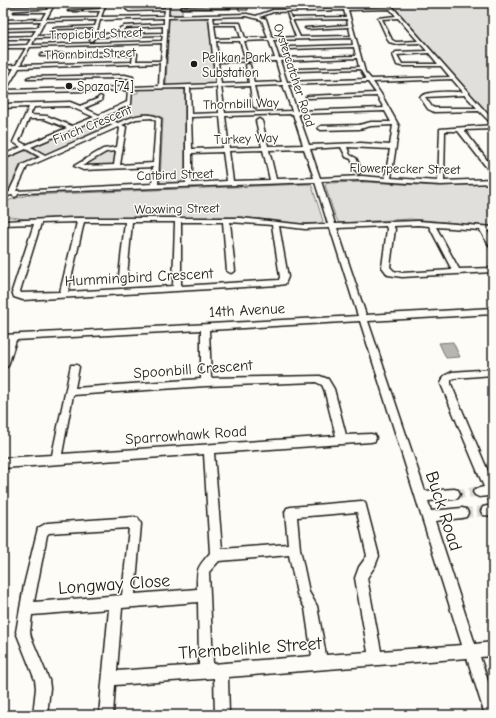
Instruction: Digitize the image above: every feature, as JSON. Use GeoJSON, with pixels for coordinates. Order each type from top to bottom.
{"type":"FeatureCollection","features":[{"type":"Feature","properties":{"kind":"street"},"geometry":{"type":"LineString","coordinates":[[3,92],[53,3]]}},
{"type":"Feature","properties":{"kind":"street"},"geometry":{"type":"LineString","coordinates":[[3,5],[85,3]]}},
{"type":"Feature","properties":{"kind":"street"},"geometry":{"type":"LineString","coordinates":[[74,90],[104,3]]}},
{"type":"Feature","properties":{"kind":"street"},"geometry":{"type":"LineString","coordinates":[[129,3],[128,9],[130,10],[167,9]]}},
{"type":"Feature","properties":{"kind":"street"},"geometry":{"type":"LineString","coordinates":[[161,87],[168,3]]}},
{"type":"Feature","properties":{"kind":"street"},"geometry":{"type":"LineString","coordinates":[[344,3],[362,68],[369,81],[379,94],[395,123],[388,180]]}},
{"type":"Feature","properties":{"kind":"street"},"geometry":{"type":"LineString","coordinates":[[387,3],[493,123]]}},
{"type":"Feature","properties":{"kind":"street"},"geometry":{"type":"LineString","coordinates":[[183,8],[229,5],[231,15]]}},
{"type":"Feature","properties":{"kind":"street"},"geometry":{"type":"LineString","coordinates":[[256,17],[271,12],[286,11],[392,8]]}},
{"type":"Feature","properties":{"kind":"street"},"geometry":{"type":"LineString","coordinates":[[70,11],[102,10]]}},
{"type":"Feature","properties":{"kind":"street"},"geometry":{"type":"LineString","coordinates":[[286,11],[298,38]]}},
{"type":"Feature","properties":{"kind":"street"},"geometry":{"type":"LineString","coordinates":[[16,12],[48,12]]}},
{"type":"Feature","properties":{"kind":"street","name":"Oystercatcher Road"},"geometry":{"type":"LineString","coordinates":[[3,21],[231,15],[247,15],[264,19],[305,147],[363,318]]}},
{"type":"Feature","properties":{"kind":"street"},"geometry":{"type":"LineString","coordinates":[[211,16],[230,184]]}},
{"type":"Feature","properties":{"kind":"street"},"geometry":{"type":"LineString","coordinates":[[392,42],[389,40],[380,18],[399,16]]}},
{"type":"Feature","properties":{"kind":"street"},"geometry":{"type":"LineString","coordinates":[[290,19],[348,18]]}},
{"type":"Feature","properties":{"kind":"street"},"geometry":{"type":"LineString","coordinates":[[212,24],[239,24],[246,54]]}},
{"type":"Feature","properties":{"kind":"street"},"geometry":{"type":"LineString","coordinates":[[120,35],[124,27],[165,25]]}},
{"type":"Feature","properties":{"kind":"street"},"geometry":{"type":"LineString","coordinates":[[308,28],[351,26]]}},
{"type":"Feature","properties":{"kind":"street"},"geometry":{"type":"LineString","coordinates":[[55,28],[96,27]]}},
{"type":"Feature","properties":{"kind":"street"},"geometry":{"type":"LineString","coordinates":[[3,30],[38,29]]}},
{"type":"Feature","properties":{"kind":"street"},"geometry":{"type":"LineString","coordinates":[[3,38],[165,34]]}},
{"type":"Feature","properties":{"kind":"street"},"geometry":{"type":"LineString","coordinates":[[214,40],[354,37]]}},
{"type":"Feature","properties":{"kind":"street","name":"Tropicbird Street"},"geometry":{"type":"LineString","coordinates":[[3,47],[164,42]]}},
{"type":"Feature","properties":{"kind":"street"},"geometry":{"type":"LineString","coordinates":[[384,44],[392,42],[422,42]]}},
{"type":"Feature","properties":{"kind":"street"},"geometry":{"type":"LineString","coordinates":[[290,48],[357,46]]}},
{"type":"Feature","properties":{"kind":"street"},"geometry":{"type":"LineString","coordinates":[[431,52],[400,53],[395,55],[398,64],[442,65]]}},
{"type":"Feature","properties":{"kind":"street"},"geometry":{"type":"LineString","coordinates":[[42,55],[132,53],[135,55],[134,63]]}},
{"type":"Feature","properties":{"kind":"street"},"geometry":{"type":"LineString","coordinates":[[217,61],[360,57]]}},
{"type":"Feature","properties":{"kind":"street","name":"Thornbird Street"},"geometry":{"type":"LineString","coordinates":[[3,67],[162,62]]}},
{"type":"Feature","properties":{"kind":"street"},"geometry":{"type":"LineString","coordinates":[[248,65],[256,106]]}},
{"type":"Feature","properties":{"kind":"street"},"geometry":{"type":"LineString","coordinates":[[298,70],[362,68]]}},
{"type":"Feature","properties":{"kind":"street"},"geometry":{"type":"LineString","coordinates":[[3,157],[128,104],[130,101],[132,79],[130,76],[29,78]]}},
{"type":"Feature","properties":{"kind":"street"},"geometry":{"type":"LineString","coordinates":[[3,79],[11,78]]}},
{"type":"Feature","properties":{"kind":"street"},"geometry":{"type":"LineString","coordinates":[[3,92],[453,78]]}},
{"type":"Feature","properties":{"kind":"street"},"geometry":{"type":"LineString","coordinates":[[188,86],[189,185]]}},
{"type":"Feature","properties":{"kind":"street"},"geometry":{"type":"LineString","coordinates":[[467,93],[426,95],[422,97],[430,108],[434,110],[481,110]]}},
{"type":"Feature","properties":{"kind":"street"},"geometry":{"type":"LineString","coordinates":[[308,97],[379,94]]}},
{"type":"Feature","properties":{"kind":"street"},"geometry":{"type":"LineString","coordinates":[[80,108],[99,100],[100,97]]}},
{"type":"Feature","properties":{"kind":"street"},"geometry":{"type":"LineString","coordinates":[[3,106],[68,104],[100,116],[124,128],[117,166]]}},
{"type":"Feature","properties":{"kind":"street"},"geometry":{"type":"LineString","coordinates":[[32,105],[16,142],[43,156]]}},
{"type":"Feature","properties":{"kind":"street","name":"Thornbill Way"},"geometry":{"type":"LineString","coordinates":[[188,116],[387,109]]}},
{"type":"Feature","properties":{"kind":"street","name":"Finch Crescent"},"geometry":{"type":"LineString","coordinates":[[14,194],[13,190],[22,168],[43,156],[135,117],[153,116],[159,118],[155,187]]}},
{"type":"Feature","properties":{"kind":"street"},"geometry":{"type":"LineString","coordinates":[[26,117],[45,117],[72,128]]}},
{"type":"Feature","properties":{"kind":"street"},"geometry":{"type":"LineString","coordinates":[[259,121],[273,182]]}},
{"type":"Feature","properties":{"kind":"street"},"geometry":{"type":"LineString","coordinates":[[321,128],[359,127],[371,124],[395,123]]}},
{"type":"Feature","properties":{"kind":"street"},"geometry":{"type":"LineString","coordinates":[[441,183],[441,132],[446,129],[493,127]]}},
{"type":"Feature","properties":{"kind":"street"},"geometry":{"type":"LineString","coordinates":[[460,128],[493,172]]}},
{"type":"Feature","properties":{"kind":"street"},"geometry":{"type":"LineString","coordinates":[[343,145],[348,156],[353,158],[359,172]]}},
{"type":"Feature","properties":{"kind":"street","name":"Turkey Way"},"geometry":{"type":"LineString","coordinates":[[188,151],[343,145],[392,147]]}},
{"type":"Feature","properties":{"kind":"street"},"geometry":{"type":"LineString","coordinates":[[120,149],[106,150],[76,166],[83,168],[156,165]]}},
{"type":"Feature","properties":{"kind":"street","name":"Flowerpecker Street"},"geometry":{"type":"LineString","coordinates":[[317,180],[362,178],[441,183],[493,181]]}},
{"type":"Feature","properties":{"kind":"street","name":"Catbird Street"},"geometry":{"type":"LineString","coordinates":[[3,195],[34,191],[317,180]]}},
{"type":"Feature","properties":{"kind":"street","name":"Catbird Street"},"geometry":{"type":"LineString","coordinates":[[3,200],[14,194]]}},
{"type":"Feature","properties":{"kind":"street","name":"Waxwing Street"},"geometry":{"type":"LineString","coordinates":[[3,219],[22,222]]}},
{"type":"Feature","properties":{"kind":"street"},"geometry":{"type":"LineString","coordinates":[[63,295],[81,220]]}},
{"type":"Feature","properties":{"kind":"street","name":"Waxwing Street"},"geometry":{"type":"LineString","coordinates":[[3,223],[81,220],[247,220],[305,227],[418,223],[493,229]]}},
{"type":"Feature","properties":{"kind":"street"},"geometry":{"type":"LineString","coordinates":[[226,220],[231,271]]}},
{"type":"Feature","properties":{"kind":"street","name":"Hummingbird Crescent"},"geometry":{"type":"LineString","coordinates":[[38,221],[16,293],[23,297],[176,290],[281,283],[284,277],[275,224]]}},
{"type":"Feature","properties":{"kind":"street"},"geometry":{"type":"LineString","coordinates":[[123,276],[129,221]]}},
{"type":"Feature","properties":{"kind":"street"},"geometry":{"type":"LineString","coordinates":[[176,290],[178,221]]}},
{"type":"Feature","properties":{"kind":"street"},"geometry":{"type":"LineString","coordinates":[[389,224],[391,228],[386,265],[389,271],[394,274],[402,275],[493,270]]}},
{"type":"Feature","properties":{"kind":"street"},"geometry":{"type":"LineString","coordinates":[[431,224],[456,271]]}},
{"type":"Feature","properties":{"kind":"street"},"geometry":{"type":"LineString","coordinates":[[482,228],[493,245]]}},
{"type":"Feature","properties":{"kind":"street","name":"14th Avenue"},"geometry":{"type":"LineString","coordinates":[[8,338],[205,326],[493,312]]}},
{"type":"Feature","properties":{"kind":"street","name":"Buck Road"},"geometry":{"type":"LineString","coordinates":[[363,318],[492,715]]}},
{"type":"Feature","properties":{"kind":"street"},"geometry":{"type":"LineString","coordinates":[[205,326],[206,382]]}},
{"type":"Feature","properties":{"kind":"street"},"geometry":{"type":"LineString","coordinates":[[3,366],[8,338]]}},
{"type":"Feature","properties":{"kind":"street"},"geometry":{"type":"LineString","coordinates":[[56,459],[74,367]]}},
{"type":"Feature","properties":{"kind":"street"},"geometry":{"type":"LineString","coordinates":[[479,492],[492,493],[446,384],[447,378],[452,375],[493,372]]}},
{"type":"Feature","properties":{"kind":"street","name":"Spoonbill Crescent"},"geometry":{"type":"LineString","coordinates":[[70,392],[206,382],[314,377],[325,382],[329,389],[342,440]]}},
{"type":"Feature","properties":{"kind":"street","name":"Sparrowhawk Road"},"geometry":{"type":"LineString","coordinates":[[3,463],[371,438]]}},
{"type":"Feature","properties":{"kind":"street"},"geometry":{"type":"LineString","coordinates":[[206,670],[203,570],[216,555],[209,449]]}},
{"type":"Feature","properties":{"kind":"street"},"geometry":{"type":"LineString","coordinates":[[421,496],[454,494]]}},
{"type":"Feature","properties":{"kind":"street"},"geometry":{"type":"LineString","coordinates":[[320,662],[311,606],[303,594],[294,549],[291,512],[361,506],[373,560],[361,573],[361,578],[376,658]]}},
{"type":"Feature","properties":{"kind":"street"},"geometry":{"type":"LineString","coordinates":[[427,517],[462,513]]}},
{"type":"Feature","properties":{"kind":"street"},"geometry":{"type":"LineString","coordinates":[[40,715],[43,688],[42,680],[24,637],[30,585],[41,533],[45,529],[134,522],[135,524],[109,679],[106,715]]}},
{"type":"Feature","properties":{"kind":"street"},"geometry":{"type":"LineString","coordinates":[[216,555],[294,549]]}},
{"type":"Feature","properties":{"kind":"street","name":"Longway Close"},"geometry":{"type":"LineString","coordinates":[[28,609],[203,595]]}},
{"type":"Feature","properties":{"kind":"street","name":"Thembelihle Street"},"geometry":{"type":"LineString","coordinates":[[109,679],[206,670],[471,652],[493,649]]}},
{"type":"Feature","properties":{"kind":"street"},"geometry":{"type":"LineString","coordinates":[[221,670],[222,715]]}},
{"type":"Feature","properties":{"kind":"shaded area"},"geometry":{"type":"Polygon","coordinates":[[[169,3],[182,3],[182,15],[169,14],[169,3]]]}},
{"type":"Feature","properties":{"kind":"shaded area"},"geometry":{"type":"Polygon","coordinates":[[[269,3],[341,3],[343,8],[275,10],[272,9],[269,3]]]}},
{"type":"Feature","properties":{"kind":"shaded area"},"geometry":{"type":"Polygon","coordinates":[[[391,3],[493,3],[493,119],[391,3]]]}},
{"type":"Feature","properties":{"kind":"shaded area"},"geometry":{"type":"Polygon","coordinates":[[[208,17],[216,84],[166,86],[169,18],[208,17]]]}},
{"type":"Feature","properties":{"kind":"shaded area"},"geometry":{"type":"Polygon","coordinates":[[[138,89],[185,89],[185,179],[179,183],[162,184],[160,182],[163,118],[158,115],[140,114],[117,122],[105,116],[131,105],[133,93],[138,93],[138,89]]]}},
{"type":"Feature","properties":{"kind":"shaded area"},"geometry":{"type":"Polygon","coordinates":[[[99,118],[112,124],[44,155],[32,147],[99,118]]]}},
{"type":"Feature","properties":{"kind":"shaded area"},"geometry":{"type":"Polygon","coordinates":[[[113,150],[117,151],[113,164],[81,166],[80,164],[113,150]]]}},
{"type":"Feature","properties":{"kind":"shaded area"},"geometry":{"type":"Polygon","coordinates":[[[22,151],[26,151],[37,157],[20,165],[9,191],[3,193],[3,159],[22,151]]]}},
{"type":"Feature","properties":{"kind":"shaded area"},"geometry":{"type":"Polygon","coordinates":[[[366,182],[436,186],[493,184],[493,226],[410,219],[339,223],[335,216],[325,185],[328,183],[366,182]]]}},
{"type":"Feature","properties":{"kind":"shaded area"},"geometry":{"type":"Polygon","coordinates":[[[308,184],[312,186],[323,221],[322,223],[300,224],[241,217],[80,217],[25,219],[3,216],[3,203],[27,195],[308,184]]]}},
{"type":"Feature","properties":{"kind":"shaded area"},"geometry":{"type":"Polygon","coordinates":[[[453,342],[460,357],[446,358],[439,343],[453,342]]]}},
{"type":"Feature","properties":{"kind":"tunnel"},"geometry":{"type":"LineString","coordinates":[[454,494],[479,492]]}},
{"type":"Feature","properties":{"kind":"tunnel"},"geometry":{"type":"LineString","coordinates":[[462,513],[487,511]]}},
{"type":"Feature","properties":{"kind":"place","name":"Pelikan Park Substation"},"geometry":{"type":"Point","coordinates":[194,64]}},
{"type":"Feature","properties":{"kind":"place","name":"Spaza [74]"},"geometry":{"type":"Point","coordinates":[69,86]}}]}
